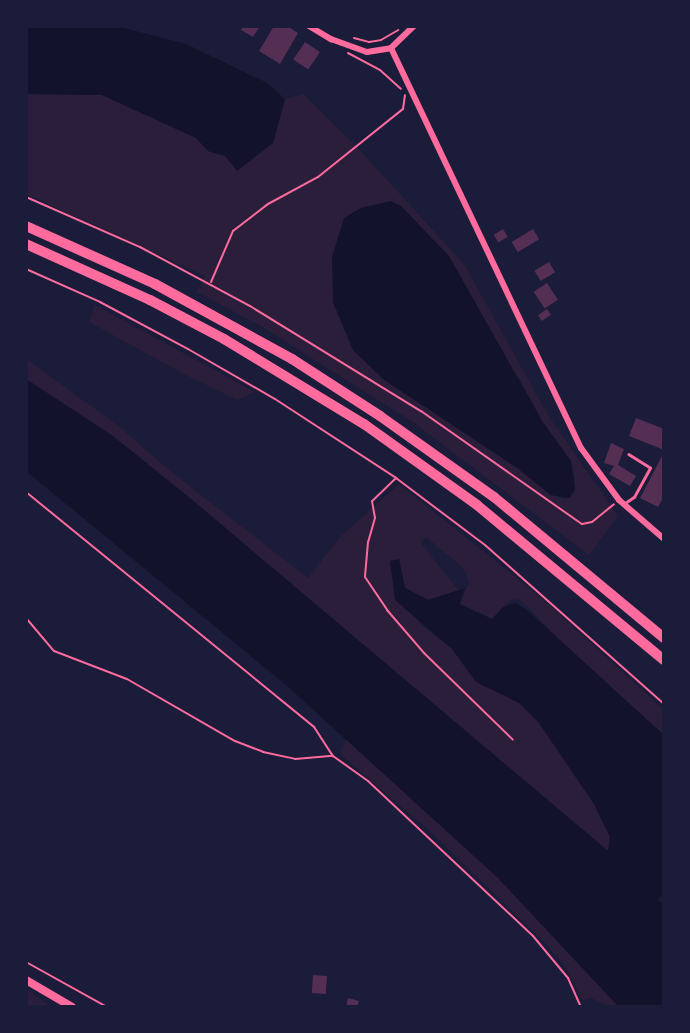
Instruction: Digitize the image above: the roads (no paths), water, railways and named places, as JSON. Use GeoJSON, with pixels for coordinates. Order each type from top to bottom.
{"type":"FeatureCollection","features":[{"type":"Feature","properties":{"kind":"highway"},"geometry":{"type":"LineString","coordinates":[[26,226],[172,293],[292,359],[372,410],[494,498],[664,638]]}},
{"type":"Feature","properties":{"kind":"highway"},"geometry":{"type":"LineString","coordinates":[[26,244],[150,300],[224,339],[364,424],[477,505],[664,660]]}},
{"type":"Feature","properties":{"kind":"main road"},"geometry":{"type":"LineString","coordinates":[[26,980],[72,1007]]}},
{"type":"Feature","properties":{"kind":"street"},"geometry":{"type":"LineString","coordinates":[[309,26],[326,36],[367,52],[391,48],[414,26]]}},
{"type":"Feature","properties":{"kind":"street"},"geometry":{"type":"LineString","coordinates":[[391,48],[581,448],[621,502],[664,539]]}},
{"type":"Feature","properties":{"kind":"lane"},"geometry":{"type":"LineString","coordinates":[[621,502],[634,497],[650,468],[629,455]]}}]}
